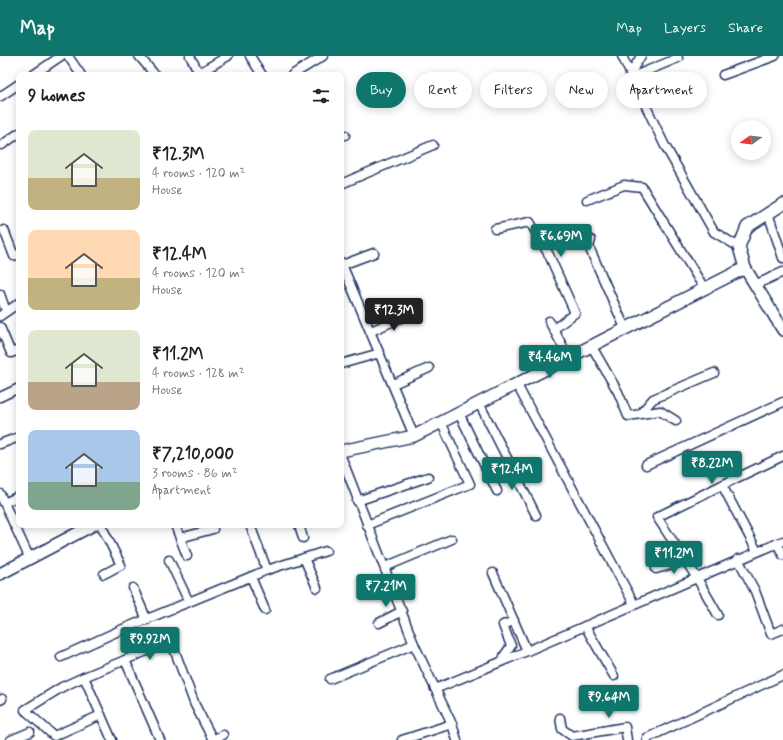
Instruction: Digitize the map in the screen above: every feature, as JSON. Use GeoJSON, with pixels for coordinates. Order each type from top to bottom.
{"type":"FeatureCollection","features":[{"type":"Feature","properties":{"kind":"street"},"geometry":{"type":"LineString","coordinates":[[37,72],[61,56]]}},
{"type":"Feature","properties":{"kind":"street"},"geometry":{"type":"LineString","coordinates":[[68,56],[79,72]]}},
{"type":"Feature","properties":{"kind":"street"},"geometry":{"type":"LineString","coordinates":[[139,56],[152,72]]}},
{"type":"Feature","properties":{"kind":"street"},"geometry":{"type":"LineString","coordinates":[[190,56],[198,72]]}},
{"type":"Feature","properties":{"kind":"street"},"geometry":{"type":"LineString","coordinates":[[202,72],[228,56]]}},
{"type":"Feature","properties":{"kind":"street"},"geometry":{"type":"LineString","coordinates":[[250,56],[260,72]]}},
{"type":"Feature","properties":{"kind":"street"},"geometry":{"type":"LineString","coordinates":[[297,72],[323,56]]}},
{"type":"Feature","properties":{"kind":"street"},"geometry":{"type":"LineString","coordinates":[[622,56],[629,72]]}},
{"type":"Feature","properties":{"kind":"street"},"geometry":{"type":"LineString","coordinates":[[633,72],[641,56]]}},
{"type":"Feature","properties":{"kind":"street"},"geometry":{"type":"LineString","coordinates":[[723,75],[775,56]]}},
{"type":"Feature","properties":{"kind":"street"},"geometry":{"type":"LineString","coordinates":[[641,72],[678,58]]}},
{"type":"Feature","properties":{"kind":"street"},"geometry":{"type":"LineString","coordinates":[[1,96],[16,86]]}},
{"type":"Feature","properties":{"kind":"street"},"geometry":{"type":"LineString","coordinates":[[647,108],[664,144],[714,232],[739,248]]}},
{"type":"Feature","properties":{"kind":"street"},"geometry":{"type":"LineString","coordinates":[[2,145],[16,135]]}},
{"type":"Feature","properties":{"kind":"street"},"geometry":{"type":"LineString","coordinates":[[344,183],[433,145]]}},
{"type":"Feature","properties":{"kind":"street"},"geometry":{"type":"LineString","coordinates":[[587,200],[624,185],[642,187],[704,288]]}},
{"type":"Feature","properties":{"kind":"street"},"geometry":{"type":"LineString","coordinates":[[783,204],[747,227],[739,248],[745,268],[783,330]]}},
{"type":"Feature","properties":{"kind":"street"},"geometry":{"type":"LineString","coordinates":[[768,213],[783,258]]}},
{"type":"Feature","properties":{"kind":"street"},"geometry":{"type":"LineString","coordinates":[[495,229],[530,222],[549,255],[575,314],[554,329]]}},
{"type":"Feature","properties":{"kind":"street"},"geometry":{"type":"LineString","coordinates":[[4,230],[14,256],[16,255]]}},
{"type":"Feature","properties":{"kind":"street"},"geometry":{"type":"LineString","coordinates":[[591,240],[589,247],[625,328]]}},
{"type":"Feature","properties":{"kind":"street"},"geometry":{"type":"LineString","coordinates":[[344,262],[374,253]]}},
{"type":"Feature","properties":{"kind":"street"},"geometry":{"type":"LineString","coordinates":[[344,268],[414,436]]}},
{"type":"Feature","properties":{"kind":"street"},"geometry":{"type":"LineString","coordinates":[[344,450],[414,436],[568,356],[745,268]]}},
{"type":"Feature","properties":{"kind":"street"},"geometry":{"type":"LineString","coordinates":[[755,285],[783,272]]}},
{"type":"Feature","properties":{"kind":"street"},"geometry":{"type":"LineString","coordinates":[[0,294],[3,313],[16,305]]}},
{"type":"Feature","properties":{"kind":"street"},"geometry":{"type":"LineString","coordinates":[[371,331],[410,314]]}},
{"type":"Feature","properties":{"kind":"street"},"geometry":{"type":"LineString","coordinates":[[549,322],[568,356]]}},
{"type":"Feature","properties":{"kind":"street"},"geometry":{"type":"LineString","coordinates":[[0,326],[11,353],[16,351]]}},
{"type":"Feature","properties":{"kind":"street"},"geometry":{"type":"LineString","coordinates":[[591,345],[618,392],[628,416],[660,411],[676,421]]}},
{"type":"Feature","properties":{"kind":"street"},"geometry":{"type":"LineString","coordinates":[[344,363],[380,353]]}},
{"type":"Feature","properties":{"kind":"street"},"geometry":{"type":"LineString","coordinates":[[393,384],[429,368]]}},
{"type":"Feature","properties":{"kind":"street"},"geometry":{"type":"LineString","coordinates":[[640,414],[653,399],[714,373]]}},
{"type":"Feature","properties":{"kind":"street"},"geometry":{"type":"LineString","coordinates":[[516,383],[634,604]]}},
{"type":"Feature","properties":{"kind":"street"},"geometry":{"type":"LineString","coordinates":[[0,397],[16,389]]}},
{"type":"Feature","properties":{"kind":"street"},"geometry":{"type":"LineString","coordinates":[[479,402],[536,515]]}},
{"type":"Feature","properties":{"kind":"street"},"geometry":{"type":"LineString","coordinates":[[646,465],[783,402]]}},
{"type":"Feature","properties":{"kind":"street"},"geometry":{"type":"LineString","coordinates":[[458,413],[497,491]]}},
{"type":"Feature","properties":{"kind":"street"},"geometry":{"type":"LineString","coordinates":[[367,525],[470,484],[441,422]]}},
{"type":"Feature","properties":{"kind":"street"},"geometry":{"type":"LineString","coordinates":[[0,444],[16,438]]}},
{"type":"Feature","properties":{"kind":"street"},"geometry":{"type":"LineString","coordinates":[[718,615],[686,561],[657,517],[783,456]]}},
{"type":"Feature","properties":{"kind":"street"},"geometry":{"type":"LineString","coordinates":[[344,464],[414,644],[452,724],[457,740]]}},
{"type":"Feature","properties":{"kind":"street"},"geometry":{"type":"LineString","coordinates":[[357,501],[428,477]]}},
{"type":"Feature","properties":{"kind":"street"},"geometry":{"type":"LineString","coordinates":[[722,485],[757,551]]}},
{"type":"Feature","properties":{"kind":"street"},"geometry":{"type":"LineString","coordinates":[[0,494],[30,559]]}},
{"type":"Feature","properties":{"kind":"street"},"geometry":{"type":"LineString","coordinates":[[4,503],[16,497]]}},
{"type":"Feature","properties":{"kind":"street"},"geometry":{"type":"LineString","coordinates":[[0,574],[87,528]]}},
{"type":"Feature","properties":{"kind":"street"},"geometry":{"type":"LineString","coordinates":[[102,528],[121,565],[104,574]]}},
{"type":"Feature","properties":{"kind":"street"},"geometry":{"type":"LineString","coordinates":[[176,528],[187,556]]}},
{"type":"Feature","properties":{"kind":"street"},"geometry":{"type":"LineString","coordinates":[[251,528],[267,570]]}},
{"type":"Feature","properties":{"kind":"street"},"geometry":{"type":"LineString","coordinates":[[300,528],[303,538]]}},
{"type":"Feature","properties":{"kind":"street"},"geometry":{"type":"LineString","coordinates":[[180,538],[213,529]]}},
{"type":"Feature","properties":{"kind":"street"},"geometry":{"type":"LineString","coordinates":[[385,567],[452,539]]}},
{"type":"Feature","properties":{"kind":"street"},"geometry":{"type":"LineString","coordinates":[[436,689],[780,542],[783,555]]}},
{"type":"Feature","properties":{"kind":"street"},"geometry":{"type":"LineString","coordinates":[[61,657],[267,570],[326,551]]}},
{"type":"Feature","properties":{"kind":"street"},"geometry":{"type":"LineString","coordinates":[[304,558],[316,588]]}},
{"type":"Feature","properties":{"kind":"street"},"geometry":{"type":"LineString","coordinates":[[738,559],[755,591],[771,634],[783,629]]}},
{"type":"Feature","properties":{"kind":"street"},"geometry":{"type":"LineString","coordinates":[[169,560],[189,602]]}},
{"type":"Feature","properties":{"kind":"street"},"geometry":{"type":"LineString","coordinates":[[656,570],[686,561]]}},
{"type":"Feature","properties":{"kind":"street"},"geometry":{"type":"LineString","coordinates":[[493,573],[527,651]]}},
{"type":"Feature","properties":{"kind":"street"},"geometry":{"type":"LineString","coordinates":[[252,577],[265,610]]}},
{"type":"Feature","properties":{"kind":"street"},"geometry":{"type":"LineString","coordinates":[[133,588],[147,620]]}},
{"type":"Feature","properties":{"kind":"street"},"geometry":{"type":"LineString","coordinates":[[379,623],[402,611]]}},
{"type":"Feature","properties":{"kind":"street"},"geometry":{"type":"LineString","coordinates":[[504,656],[511,646],[503,625],[514,621]]}},
{"type":"Feature","properties":{"kind":"street"},"geometry":{"type":"LineString","coordinates":[[585,626],[614,676]]}},
{"type":"Feature","properties":{"kind":"street"},"geometry":{"type":"LineString","coordinates":[[101,715],[54,736],[25,710],[62,687],[171,641],[195,705],[213,740],[223,734]]}},
{"type":"Feature","properties":{"kind":"street"},"geometry":{"type":"LineString","coordinates":[[330,679],[414,644]]}},
{"type":"Feature","properties":{"kind":"street"},"geometry":{"type":"LineString","coordinates":[[124,660],[160,740]]}},
{"type":"Feature","properties":{"kind":"street"},"geometry":{"type":"LineString","coordinates":[[647,740],[647,738],[783,675]]}},
{"type":"Feature","properties":{"kind":"street"},"geometry":{"type":"LineString","coordinates":[[84,677],[112,740]]}},
{"type":"Feature","properties":{"kind":"street"},"geometry":{"type":"LineString","coordinates":[[560,718],[562,729],[572,736],[624,727],[627,740]]}},
{"type":"Feature","properties":{"kind":"street"},"geometry":{"type":"LineString","coordinates":[[402,740],[452,724]]}},
{"type":"Feature","properties":{"kind":"street"},"geometry":{"type":"LineString","coordinates":[[11,740],[30,732]]}}]}
